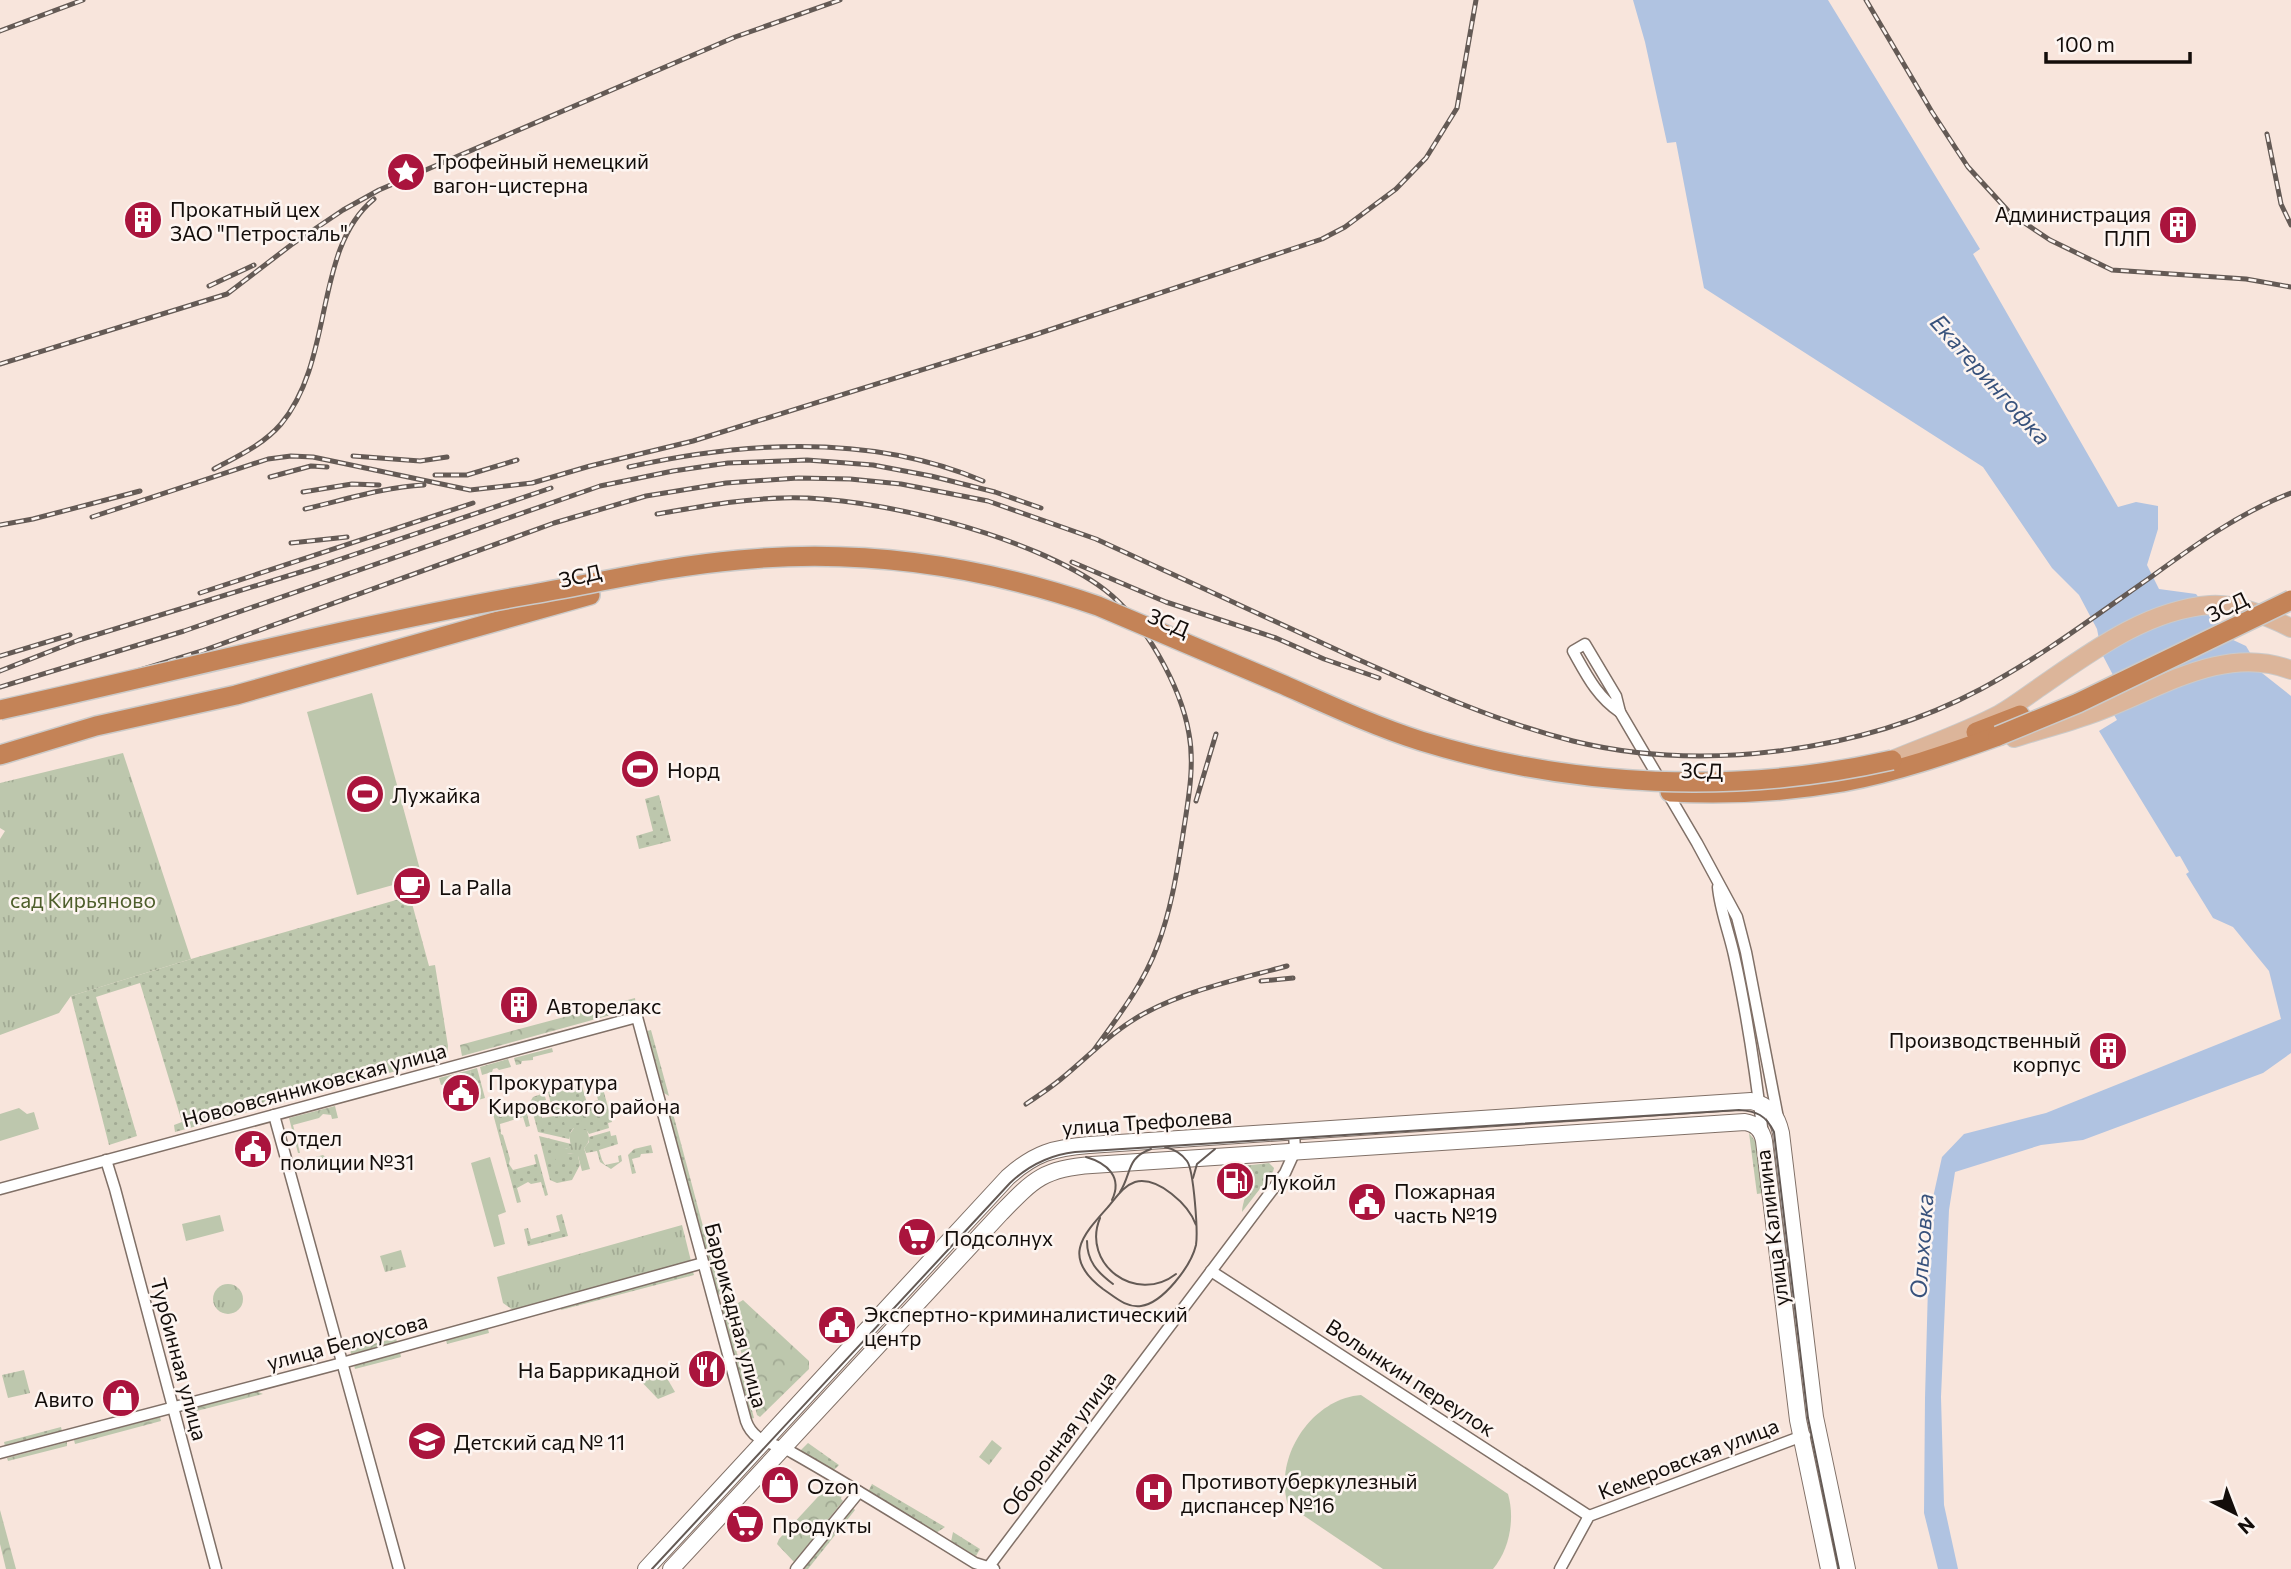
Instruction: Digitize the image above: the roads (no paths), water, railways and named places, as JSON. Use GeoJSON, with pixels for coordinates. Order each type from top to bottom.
{"type":"FeatureCollection","features":[{"type":"Feature","properties":{"kind":"highway","name":"ЗСД"},"geometry":{"type":"LineString","coordinates":[[0,710],[226,656],[432,611],[664,570],[738,560],[835,556],[940,566],[1010,579],[1054,591],[1098,606],[1374,724],[1422,741],[1504,763],[1587,777],[1721,782],[1840,772],[1892,760],[1957,739],[2020,715],[2121,669],[2291,586]]}},
{"type":"Feature","properties":{"kind":"highway","name":"ЗСД"},"geometry":{"type":"LineString","coordinates":[[0,755],[96,726],[236,695],[590,595],[740,571],[839,568],[973,583],[1051,602],[1096,617],[1369,733],[1419,751],[1503,773],[1628,791],[1757,792],[1844,781],[1936,758],[2048,717],[2291,600]]}},
{"type":"Feature","properties":{"kind":"main road"},"geometry":{"type":"LineString","coordinates":[[1892,760],[2000,714],[2094,650],[2151,619],[2213,605],[2245,610],[2272,618],[2291,628]]}},
{"type":"Feature","properties":{"kind":"main road"},"geometry":{"type":"LineString","coordinates":[[1936,758],[2091,714],[2200,670],[2242,661],[2275,664],[2291,670]]}},
{"type":"Feature","properties":{"kind":"main road","name":"улица Трефолева"},"geometry":{"type":"LineString","coordinates":[[646,1569],[995,1191],[1021,1166],[1048,1150],[1089,1145],[1751,1101],[1762,1119],[1075,1166],[1052,1172],[1033,1181],[671,1569]]}},
{"type":"Feature","properties":{"kind":"main road","name":"улица Калинина"},"geometry":{"type":"LineString","coordinates":[[1762,1119],[1818,1433],[1847,1569]]}},
{"type":"Feature","properties":{"kind":"main road","name":"улица Калинина"},"geometry":{"type":"LineString","coordinates":[[1762,1119],[1791,1372],[1801,1436],[1829,1569]]}},
{"type":"Feature","properties":{"kind":"street","name":"улица Калинина"},"geometry":{"type":"LineString","coordinates":[[1620,712],[1598,693],[1573,651],[1585,644],[1616,696],[1620,712],[1732,908],[1742,935],[1773,1092],[1762,1119]]}},
{"type":"Feature","properties":{"kind":"street","name":"улица Калинина"},"geometry":{"type":"LineString","coordinates":[[1718,887],[1739,977],[1762,1119]]}},
{"type":"Feature","properties":{"kind":"street","name":"Новоовсянниковская улица"},"geometry":{"type":"LineString","coordinates":[[0,1189],[637,1017]]}},
{"type":"Feature","properties":{"kind":"street","name":"Баррикадная улица"},"geometry":{"type":"LineString","coordinates":[[637,1017],[746,1421],[756,1438],[764,1441]]}},
{"type":"Feature","properties":{"kind":"street"},"geometry":{"type":"LineString","coordinates":[[274,1115],[399,1569]]}},
{"type":"Feature","properties":{"kind":"street"},"geometry":{"type":"LineString","coordinates":[[1294,1132],[1295,1151]]}},
{"type":"Feature","properties":{"kind":"street","name":"Оборонная улица"},"geometry":{"type":"LineString","coordinates":[[990,1568],[1285,1172],[1295,1151]]}},
{"type":"Feature","properties":{"kind":"street","name":"Турбинная улица"},"geometry":{"type":"LineString","coordinates":[[106,1160],[216,1569]]}},
{"type":"Feature","properties":{"kind":"street","name":"улица Белоусова"},"geometry":{"type":"LineString","coordinates":[[0,1453],[342,1363],[703,1263]]}},
{"type":"Feature","properties":{"kind":"street","name":"Волынкин переулок"},"geometry":{"type":"LineString","coordinates":[[1211,1271],[1589,1516]]}},
{"type":"Feature","properties":{"kind":"street","name":"Кемеровская улица"},"geometry":{"type":"LineString","coordinates":[[1560,1569],[1589,1516],[1801,1436],[1818,1433]]}},
{"type":"Feature","properties":{"kind":"street"},"geometry":{"type":"LineString","coordinates":[[764,1441],[792,1452],[975,1563],[990,1568]]}},
{"type":"Feature","properties":{"kind":"street"},"geometry":{"type":"LineString","coordinates":[[796,1569],[859,1492]]}},
{"type":"Feature","properties":{"kind":"water","name":"Екатерингофка"},"geometry":{"type":"Polygon","coordinates":[[[1633,0],[1828,0],[1980,249],[1973,254],[2118,507],[2136,502],[2158,506],[2158,529],[2147,565],[2159,589],[2196,594],[2231,639],[2246,646],[2262,673],[2291,696],[2291,1053],[2263,1073],[2083,1140],[2041,1145],[1955,1172],[1949,1210],[1941,1397],[1944,1505],[1958,1569],[1938,1569],[1924,1513],[1930,1211],[1942,1157],[1964,1134],[2046,1113],[2281,1019],[2269,971],[2233,927],[2213,918],[2186,874],[2189,872],[2180,856],[2176,857],[2099,731],[2117,720],[2111,710],[2124,696],[2102,654],[2097,629],[2079,595],[2052,568],[1983,467],[1704,288],[1676,142],[1667,143],[1633,0]]]}},
{"type":"Feature","properties":{"kind":"tram line"},"geometry":{"type":"LineString","coordinates":[[652,1569],[1010,1183],[1032,1166],[1048,1158],[1075,1152],[1739,1110],[1760,1115],[1774,1132],[1808,1418],[1839,1569]]}},
{"type":"Feature","properties":{"kind":"tram line"},"geometry":{"type":"LineString","coordinates":[[1165,1147],[1177,1152],[1187,1161],[1196,1215],[1196,1238],[1196,1245],[1175,1282],[1149,1303],[1141,1306],[1130,1305],[1090,1278],[1079,1257],[1080,1248],[1090,1228],[1120,1193],[1135,1182],[1153,1183],[1172,1194],[1187,1209],[1192,1217],[1196,1225]]}},
{"type":"Feature","properties":{"kind":"tram line"},"geometry":{"type":"LineString","coordinates":[[1120,1192],[1133,1162],[1151,1149]]}},
{"type":"Feature","properties":{"kind":"tram line"},"geometry":{"type":"LineString","coordinates":[[1193,1178],[1197,1164],[1215,1149]]}},
{"type":"Feature","properties":{"kind":"tram line"},"geometry":{"type":"LineString","coordinates":[[1086,1157],[1111,1172],[1116,1184],[1112,1200]]}},
{"type":"Feature","properties":{"kind":"tram line"},"geometry":{"type":"LineString","coordinates":[[1100,1218],[1096,1235],[1098,1251],[1105,1264],[1116,1275],[1129,1282],[1145,1285],[1160,1282],[1176,1274]]}},
{"type":"Feature","properties":{"kind":"tram line"},"geometry":{"type":"LineString","coordinates":[[1087,1241],[1094,1266],[1113,1284]]}},
{"type":"Feature","properties":{"kind":"railway"},"geometry":{"type":"LineString","coordinates":[[0,31],[83,0]]}},
{"type":"Feature","properties":{"kind":"railway"},"geometry":{"type":"LineString","coordinates":[[0,364],[227,294],[291,245],[343,210],[379,190],[735,37],[840,0]]}},
{"type":"Feature","properties":{"kind":"railway"},"geometry":{"type":"LineString","coordinates":[[92,517],[268,459],[291,456],[313,457],[470,490],[532,483],[693,441],[1034,335],[1322,239],[1345,227],[1396,189],[1426,158],[1457,108],[1476,0]]}},
{"type":"Feature","properties":{"kind":"railway"},"geometry":{"type":"LineString","coordinates":[[1866,0],[1968,167],[2011,214],[2050,240],[2112,270],[2246,279],[2291,287]]}},
{"type":"Feature","properties":{"kind":"railway"},"geometry":{"type":"LineString","coordinates":[[2267,134],[2281,204],[2291,225]]}},
{"type":"Feature","properties":{"kind":"railway"},"geometry":{"type":"LineString","coordinates":[[214,469],[250,450],[266,438],[281,424],[298,398],[310,368],[341,246],[355,220],[374,199]]}},
{"type":"Feature","properties":{"kind":"railway"},"geometry":{"type":"LineString","coordinates":[[209,286],[254,265]]}},
{"type":"Feature","properties":{"kind":"railway"},"geometry":{"type":"LineString","coordinates":[[629,467],[718,452],[808,447],[898,455],[983,481]]}},
{"type":"Feature","properties":{"kind":"railway"},"geometry":{"type":"LineString","coordinates":[[353,456],[420,461],[447,457]]}},
{"type":"Feature","properties":{"kind":"railway"},"geometry":{"type":"LineString","coordinates":[[435,475],[467,475],[517,460]]}},
{"type":"Feature","properties":{"kind":"railway"},"geometry":{"type":"LineString","coordinates":[[0,687],[184,631],[600,486],[673,471],[728,463],[807,460],[873,465],[995,492],[1041,508]]}},
{"type":"Feature","properties":{"kind":"railway"},"geometry":{"type":"LineString","coordinates":[[270,477],[311,466],[327,467]]}},
{"type":"Feature","properties":{"kind":"railway"},"geometry":{"type":"LineString","coordinates":[[0,713],[202,651],[554,523],[646,496],[726,483],[798,478],[850,479],[901,484],[988,501],[1096,539],[1402,679],[1544,733],[1623,751],[1675,755],[1781,751],[1834,742],[1886,728],[1935,711],[1981,689],[2046,650],[2218,530],[2291,493]]}},
{"type":"Feature","properties":{"kind":"railway"},"geometry":{"type":"LineString","coordinates":[[303,492],[352,484],[379,485]]}},
{"type":"Feature","properties":{"kind":"railway"},"geometry":{"type":"LineString","coordinates":[[305,509],[379,491],[424,485]]}},
{"type":"Feature","properties":{"kind":"railway"},"geometry":{"type":"LineString","coordinates":[[0,671],[79,640],[320,566],[551,488]]}},
{"type":"Feature","properties":{"kind":"railway"},"geometry":{"type":"LineString","coordinates":[[0,525],[140,491]]}},
{"type":"Feature","properties":{"kind":"railway"},"geometry":{"type":"LineString","coordinates":[[657,514],[783,498],[819,499],[905,512],[995,536],[1037,552],[1074,570],[1105,590],[1133,618],[1159,655],[1185,715],[1191,746],[1190,784],[1173,891],[1157,947],[1137,988],[1094,1050]]}},
{"type":"Feature","properties":{"kind":"railway"},"geometry":{"type":"LineString","coordinates":[[200,593],[473,503]]}},
{"type":"Feature","properties":{"kind":"railway"},"geometry":{"type":"LineString","coordinates":[[291,543],[347,537]]}},
{"type":"Feature","properties":{"kind":"railway"},"geometry":{"type":"LineString","coordinates":[[1072,562],[1166,602],[1276,638],[1324,659],[1379,678]]}},
{"type":"Feature","properties":{"kind":"railway"},"geometry":{"type":"LineString","coordinates":[[0,656],[70,635]]}},
{"type":"Feature","properties":{"kind":"railway"},"geometry":{"type":"LineString","coordinates":[[1196,801],[1216,734]]}},
{"type":"Feature","properties":{"kind":"railway"},"geometry":{"type":"LineString","coordinates":[[1026,1104],[1061,1079],[1111,1036],[1145,1013],[1196,991],[1287,966]]}},
{"type":"Feature","properties":{"kind":"railway"},"geometry":{"type":"LineString","coordinates":[[1261,981],[1293,978]]}},
{"type":"Feature","properties":{"kind":"place","name":"Трофейный немецкий вагон-цистерна"},"geometry":{"type":"Point","coordinates":[406,172]}},
{"type":"Feature","properties":{"kind":"place","name":"Прокатный цех ЗАО \"Петросталь\""},"geometry":{"type":"Point","coordinates":[143,220]}},
{"type":"Feature","properties":{"kind":"place","name":"Администрация ПЛП"},"geometry":{"type":"Point","coordinates":[2178,225]}},
{"type":"Feature","properties":{"kind":"place","name":"Норд"},"geometry":{"type":"Point","coordinates":[640,769]}},
{"type":"Feature","properties":{"kind":"place","name":"Лужайка"},"geometry":{"type":"Point","coordinates":[365,794]}},
{"type":"Feature","properties":{"kind":"place","name":"La Palla"},"geometry":{"type":"Point","coordinates":[412,886]}},
{"type":"Feature","properties":{"kind":"place","name":"Авторелакс"},"geometry":{"type":"Point","coordinates":[519,1005]}},
{"type":"Feature","properties":{"kind":"place","name":"Производственный корпус"},"geometry":{"type":"Point","coordinates":[2108,1051]}},
{"type":"Feature","properties":{"kind":"place","name":"Прокуратура Кировского района"},"geometry":{"type":"Point","coordinates":[461,1093]}},
{"type":"Feature","properties":{"kind":"place","name":"Отдел полиции №31"},"geometry":{"type":"Point","coordinates":[253,1149]}},
{"type":"Feature","properties":{"kind":"place","name":"Лукойл"},"geometry":{"type":"Point","coordinates":[1235,1181]}},
{"type":"Feature","properties":{"kind":"place","name":"Пожарная часть №19"},"geometry":{"type":"Point","coordinates":[1367,1202]}},
{"type":"Feature","properties":{"kind":"place","name":"Подсолнух"},"geometry":{"type":"Point","coordinates":[917,1237]}},
{"type":"Feature","properties":{"kind":"place","name":"Экспертно-криминалистический центр"},"geometry":{"type":"Point","coordinates":[837,1325]}},
{"type":"Feature","properties":{"kind":"place","name":"На Баррикадной"},"geometry":{"type":"Point","coordinates":[707,1369]}},
{"type":"Feature","properties":{"kind":"place","name":"Авито"},"geometry":{"type":"Point","coordinates":[121,1398]}},
{"type":"Feature","properties":{"kind":"place","name":"Детский сад № 11"},"geometry":{"type":"Point","coordinates":[427,1441]}},
{"type":"Feature","properties":{"kind":"place","name":"Ozon"},"geometry":{"type":"Point","coordinates":[780,1485]}},
{"type":"Feature","properties":{"kind":"place","name":"Противотуберкулезный диспансер №16"},"geometry":{"type":"Point","coordinates":[1154,1492]}},
{"type":"Feature","properties":{"kind":"place","name":"Продукты"},"geometry":{"type":"Point","coordinates":[745,1524]}},
{"type":"Feature","properties":{"kind":"park label","name":"сад Кирьяново"},"geometry":{"type":"Point","coordinates":[83,899]}},
{"type":"Feature","properties":{"kind":"water label","name":"Ольховка"},"geometry":{"type":"Point","coordinates":[1921,1246]}}]}
